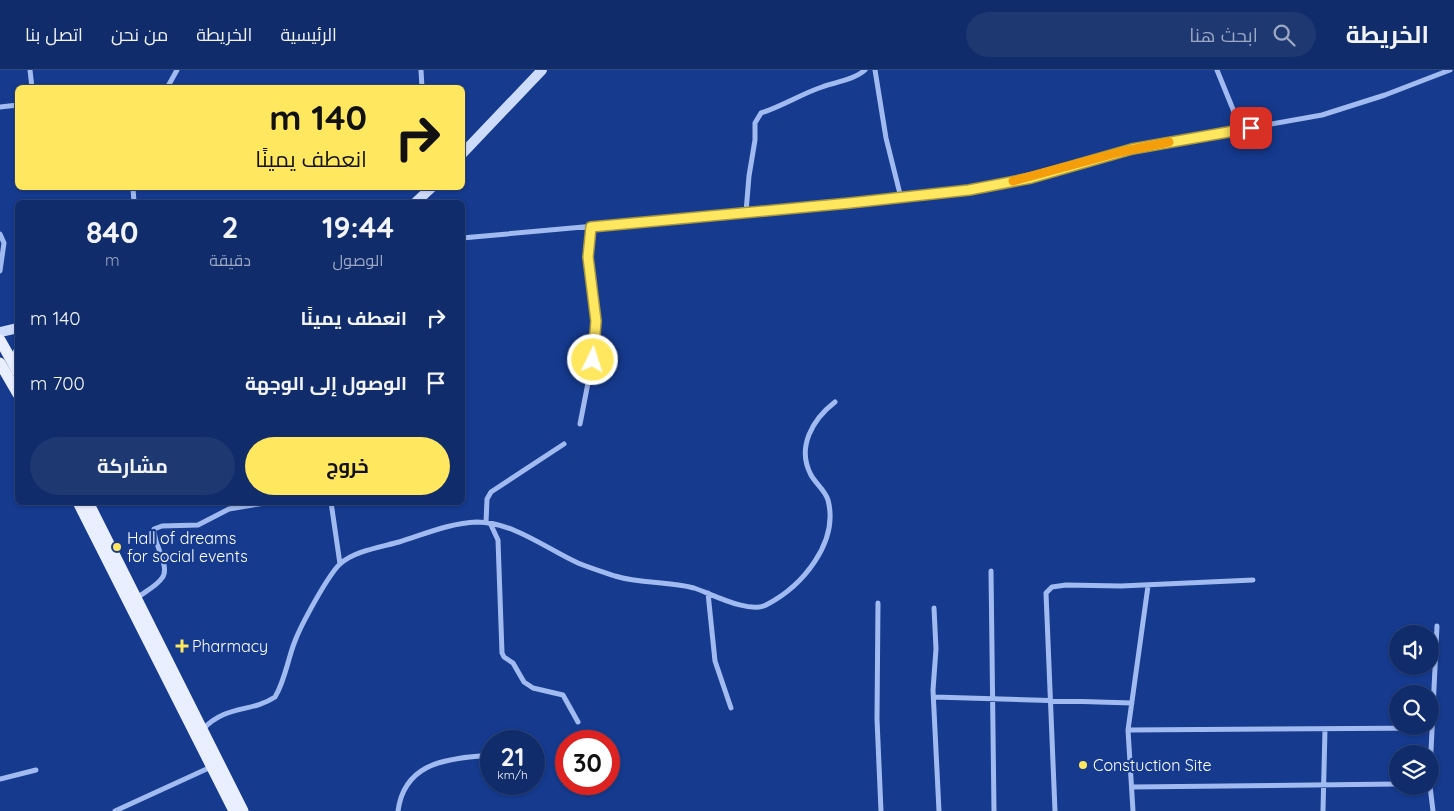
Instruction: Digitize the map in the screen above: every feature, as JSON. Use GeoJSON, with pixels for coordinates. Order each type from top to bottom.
{"type":"FeatureCollection","features":[{"type":"Feature","properties":{"kind":"main road"},"geometry":{"type":"LineString","coordinates":[[0,340],[15,368]]}},
{"type":"Feature","properties":{"kind":"main road"},"geometry":{"type":"LineString","coordinates":[[0,363],[15,389]]}},
{"type":"Feature","properties":{"kind":"main road"},"geometry":{"type":"LineString","coordinates":[[80,505],[234,811]]}},
{"type":"Feature","properties":{"kind":"main road"},"geometry":{"type":"LineString","coordinates":[[90,505],[243,811]]}},
{"type":"Feature","properties":{"kind":"street"},"geometry":{"type":"LineString","coordinates":[[30,70],[32,85]]}},
{"type":"Feature","properties":{"kind":"street"},"geometry":{"type":"LineString","coordinates":[[168,85],[176,70]]}},
{"type":"Feature","properties":{"kind":"street"},"geometry":{"type":"LineString","coordinates":[[421,70],[422,85]]}},
{"type":"Feature","properties":{"kind":"street"},"geometry":{"type":"LineString","coordinates":[[465,151],[542,70]]}},
{"type":"Feature","properties":{"kind":"street"},"geometry":{"type":"LineString","coordinates":[[746,212],[749,176],[756,140],[755,124],[761,113],[792,102],[820,88],[865,70]]}},
{"type":"Feature","properties":{"kind":"street"},"geometry":{"type":"LineString","coordinates":[[875,70],[886,138],[901,198]]}},
{"type":"Feature","properties":{"kind":"street"},"geometry":{"type":"LineString","coordinates":[[1217,70],[1241,129]]}},
{"type":"Feature","properties":{"kind":"street"},"geometry":{"type":"LineString","coordinates":[[465,238],[901,198],[1005,183],[1132,149],[1331,113],[1450,70]]}},
{"type":"Feature","properties":{"kind":"street"},"geometry":{"type":"LineString","coordinates":[[0,107],[15,105]]}},
{"type":"Feature","properties":{"kind":"street"},"geometry":{"type":"LineString","coordinates":[[418,200],[430,190]]}},
{"type":"Feature","properties":{"kind":"street"},"geometry":{"type":"LineString","coordinates":[[580,424],[595,347],[596,321],[588,257],[591,227]]}},
{"type":"Feature","properties":{"kind":"street"},"geometry":{"type":"LineString","coordinates":[[0,234],[4,243],[0,271]]}},
{"type":"Feature","properties":{"kind":"street"},"geometry":{"type":"LineString","coordinates":[[0,332],[15,329]]}},
{"type":"Feature","properties":{"kind":"street"},"geometry":{"type":"LineString","coordinates":[[203,729],[223,713],[275,697],[302,625],[340,564],[353,556],[432,530],[467,523],[488,524],[536,540],[578,563],[616,576],[651,584],[692,588],[749,608],[765,606],[788,590],[825,546],[830,530],[830,515],[826,495],[810,474],[806,455],[807,444],[814,423],[821,413],[835,402]]}},
{"type":"Feature","properties":{"kind":"street"},"geometry":{"type":"LineString","coordinates":[[564,444],[491,492],[487,499],[488,524],[498,540],[502,653],[504,657],[513,663],[524,682],[534,688],[563,695],[578,722]]}},
{"type":"Feature","properties":{"kind":"street"},"geometry":{"type":"LineString","coordinates":[[137,598],[163,578],[165,570],[153,538],[154,529],[162,526],[198,525],[229,510],[255,505]]}},
{"type":"Feature","properties":{"kind":"street"},"geometry":{"type":"LineString","coordinates":[[330,505],[340,564]]}},
{"type":"Feature","properties":{"kind":"street"},"geometry":{"type":"LineString","coordinates":[[991,571],[994,811]]}},
{"type":"Feature","properties":{"kind":"street"},"geometry":{"type":"LineString","coordinates":[[1055,811],[1046,593],[1052,587],[1066,585],[1148,586],[1253,580]]}},
{"type":"Feature","properties":{"kind":"street"},"geometry":{"type":"LineString","coordinates":[[1133,811],[1128,730],[1148,586]]}},
{"type":"Feature","properties":{"kind":"street"},"geometry":{"type":"LineString","coordinates":[[708,593],[716,661],[731,708]]}},
{"type":"Feature","properties":{"kind":"street"},"geometry":{"type":"LineString","coordinates":[[878,603],[877,719],[880,811]]}},
{"type":"Feature","properties":{"kind":"street"},"geometry":{"type":"LineString","coordinates":[[934,608],[936,649],[934,697],[939,811]]}},
{"type":"Feature","properties":{"kind":"street"},"geometry":{"type":"LineString","coordinates":[[934,697],[1132,703]]}},
{"type":"Feature","properties":{"kind":"street"},"geometry":{"type":"LineString","coordinates":[[1323,811],[1325,728]]}},
{"type":"Feature","properties":{"kind":"street"},"geometry":{"type":"LineString","coordinates":[[1128,730],[1389,728]]}},
{"type":"Feature","properties":{"kind":"street"},"geometry":{"type":"LineString","coordinates":[[398,811],[404,788],[424,768],[447,759],[480,756]]}},
{"type":"Feature","properties":{"kind":"street"},"geometry":{"type":"LineString","coordinates":[[115,811],[212,767]]}},
{"type":"Feature","properties":{"kind":"street"},"geometry":{"type":"LineString","coordinates":[[0,779],[36,770]]}},
{"type":"Feature","properties":{"kind":"street"},"geometry":{"type":"LineString","coordinates":[[1132,787],[1389,784]]}},
{"type":"Feature","properties":{"kind":"street"},"geometry":{"type":"LineString","coordinates":[[1431,795],[1433,811]]}},
{"type":"Feature","properties":{"kind":"slow traffic"},"geometry":{"type":"LineString","coordinates":[[1013,181],[1031,178],[1120,152],[1169,142]]}},
{"type":"Feature","properties":{"kind":"place","name":"Hall of dreams for social events"},"geometry":{"type":"Point","coordinates":[117,547]}},
{"type":"Feature","properties":{"kind":"place","name":"Pharmacy"},"geometry":{"type":"Point","coordinates":[182,646]}},
{"type":"Feature","properties":{"kind":"place","name":"Constuction Site"},"geometry":{"type":"Point","coordinates":[1083,765]}},
{"type":"Feature","properties":{"kind":"route"},"geometry":{"type":"LineString","coordinates":[[593,360],[596,321],[588,273],[591,227],[969,190],[1031,178],[1132,149],[1197,136],[1251,128]]}}]}
